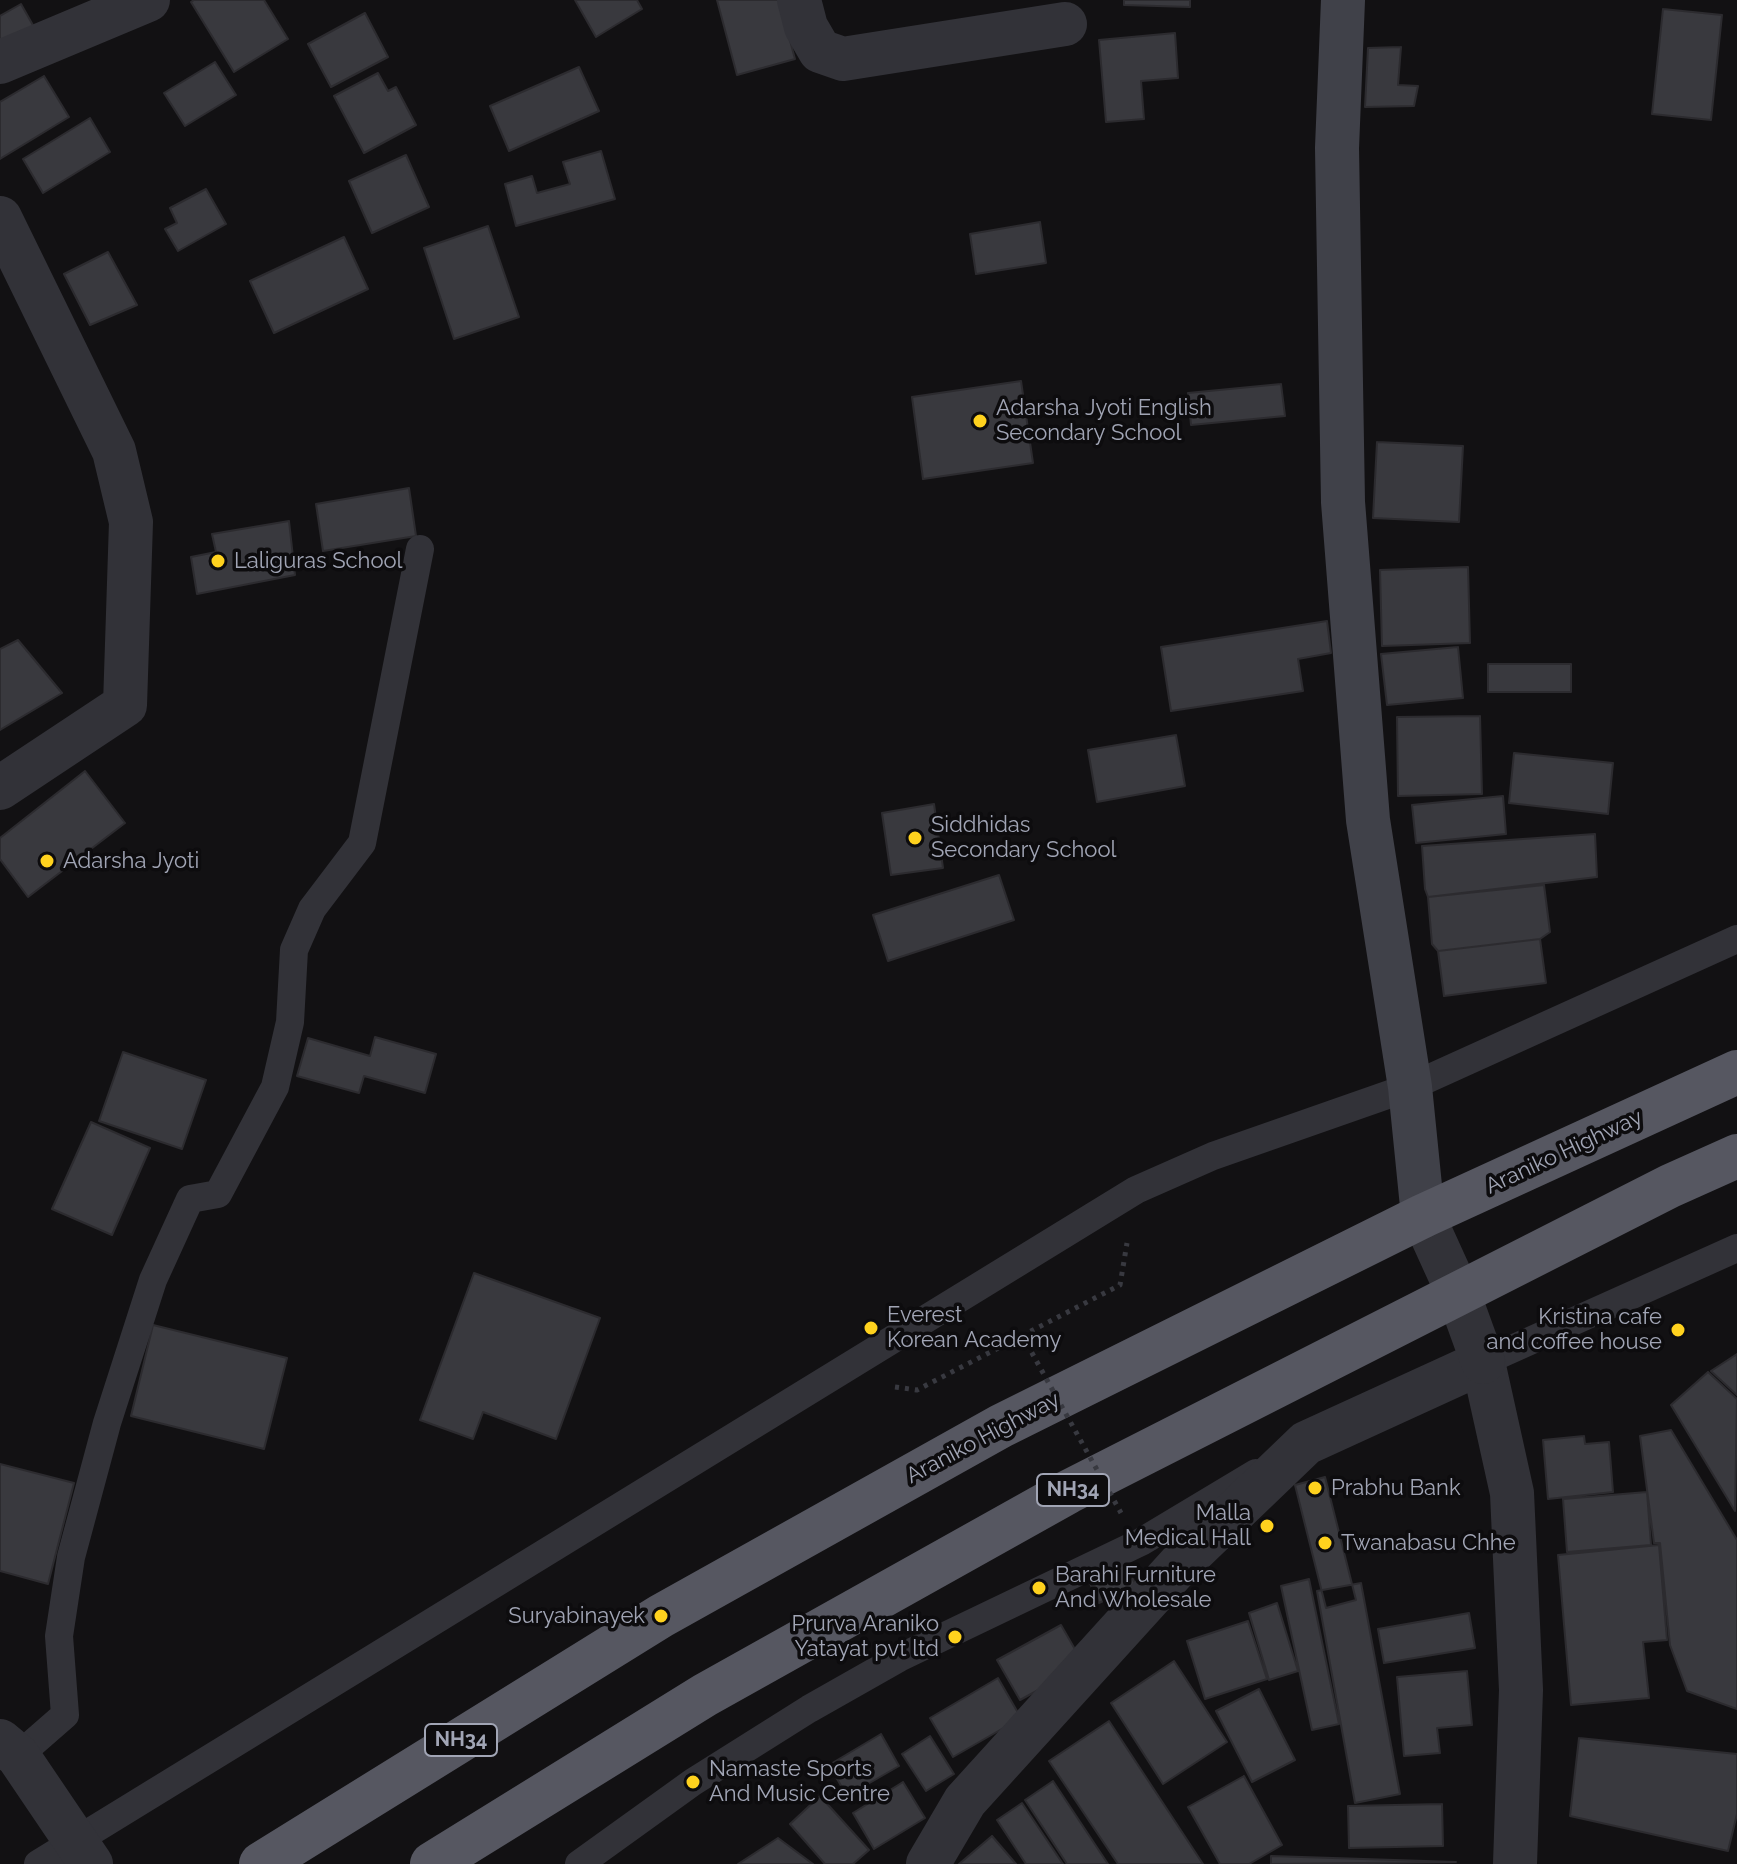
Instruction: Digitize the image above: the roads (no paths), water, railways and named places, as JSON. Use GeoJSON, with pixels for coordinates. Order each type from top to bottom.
{"type":"FeatureCollection","features":[{"type":"Feature","properties":{"kind":"highway","name":"Araniko Highway"},"geometry":{"type":"LineString","coordinates":[[261,1864],[661,1616],[960,1449],[1423,1216],[1737,1072]]}},
{"type":"Feature","properties":{"kind":"highway","name":"NH34"},"geometry":{"type":"LineString","coordinates":[[432,1864],[705,1695],[1028,1515],[1458,1293],[1670,1186],[1737,1156]]}},
{"type":"Feature","properties":{"kind":"main road"},"geometry":{"type":"LineString","coordinates":[[1343,0],[1337,148],[1343,502],[1368,820],[1410,1087],[1423,1216]]}},
{"type":"Feature","properties":{"kind":"street"},"geometry":{"type":"LineString","coordinates":[[0,62],[148,0]]}},
{"type":"Feature","properties":{"kind":"street"},"geometry":{"type":"LineString","coordinates":[[799,0],[806,27],[820,51],[843,59],[1065,24]]}},
{"type":"Feature","properties":{"kind":"street"},"geometry":{"type":"LineString","coordinates":[[0,218],[114,451],[131,522],[125,705],[0,788]]}},
{"type":"Feature","properties":{"kind":"street"},"geometry":{"type":"LineString","coordinates":[[1423,1216],[1458,1293],[1483,1362],[1512,1493],[1521,1690],[1515,1864]]}},
{"type":"Feature","properties":{"kind":"street"},"geometry":{"type":"LineString","coordinates":[[928,1864],[965,1801],[1181,1563],[1306,1443],[1483,1362]]}},
{"type":"Feature","properties":{"kind":"street"},"geometry":{"type":"LineString","coordinates":[[9,1749],[85,1853]]}},
{"type":"Feature","properties":{"kind":"lane"},"geometry":{"type":"LineString","coordinates":[[9,1749],[65,1715],[59,1636],[71,1557],[107,1423],[153,1280],[190,1199],[218,1194],[275,1087],[290,1022],[294,950],[312,909],[362,843],[420,549]]}},
{"type":"Feature","properties":{"kind":"lane"},"geometry":{"type":"LineString","coordinates":[[38,1864],[85,1853],[1136,1190],[1213,1156],[1410,1087],[1737,939]]}},
{"type":"Feature","properties":{"kind":"lane"},"geometry":{"type":"LineString","coordinates":[[1483,1362],[1737,1248]]}},
{"type":"Feature","properties":{"kind":"lane"},"geometry":{"type":"LineString","coordinates":[[579,1864],[693,1782],[809,1709],[923,1645],[1141,1542],[1306,1443]]}},
{"type":"Feature","properties":{"kind":"place","name":"Adarsha Jyoti English Secondary School"},"geometry":{"type":"Point","coordinates":[980,421]}},
{"type":"Feature","properties":{"kind":"place","name":"Laliguras School"},"geometry":{"type":"Point","coordinates":[218,561]}},
{"type":"Feature","properties":{"kind":"place","name":"Siddhidas Secondary School"},"geometry":{"type":"Point","coordinates":[915,838]}},
{"type":"Feature","properties":{"kind":"place","name":"Adarsha Jyoti"},"geometry":{"type":"Point","coordinates":[47,861]}},
{"type":"Feature","properties":{"kind":"place","name":"Everest Korean Academy"},"geometry":{"type":"Point","coordinates":[871,1328]}},
{"type":"Feature","properties":{"kind":"place","name":"Kristina cafe and coffee house"},"geometry":{"type":"Point","coordinates":[1678,1330]}},
{"type":"Feature","properties":{"kind":"place","name":"Prabhu Bank"},"geometry":{"type":"Point","coordinates":[1315,1488]}},
{"type":"Feature","properties":{"kind":"place","name":"Malla Medical Hall"},"geometry":{"type":"Point","coordinates":[1267,1526]}},
{"type":"Feature","properties":{"kind":"place","name":"Twanabasu Chhe"},"geometry":{"type":"Point","coordinates":[1325,1543]}},
{"type":"Feature","properties":{"kind":"place","name":"Barahi Furniture And Wholesale"},"geometry":{"type":"Point","coordinates":[1039,1588]}},
{"type":"Feature","properties":{"kind":"place","name":"Suryabinayek"},"geometry":{"type":"Point","coordinates":[661,1616]}},
{"type":"Feature","properties":{"kind":"place","name":"Prurva Araniko Yatayat pvt ltd"},"geometry":{"type":"Point","coordinates":[955,1637]}},
{"type":"Feature","properties":{"kind":"place","name":"Namaste Sports And Music Centre"},"geometry":{"type":"Point","coordinates":[693,1782]}}]}
